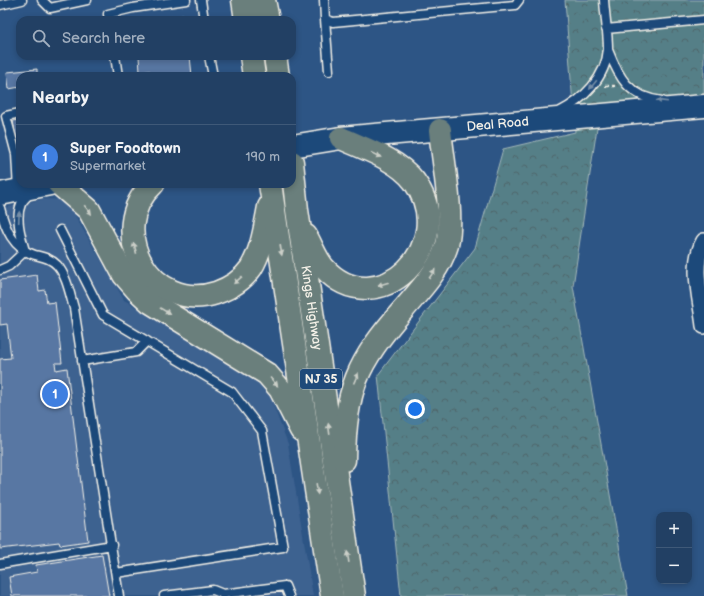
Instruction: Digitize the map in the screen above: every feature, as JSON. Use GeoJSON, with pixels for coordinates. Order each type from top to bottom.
{"type":"FeatureCollection","features":[{"type":"Feature","properties":{"kind":"main road"},"geometry":{"type":"LineString","coordinates":[[242,0],[245,16]]}},
{"type":"Feature","properties":{"kind":"main road"},"geometry":{"type":"LineString","coordinates":[[264,0],[267,16]]}},
{"type":"Feature","properties":{"kind":"main road"},"geometry":{"type":"LineString","coordinates":[[252,60],[253,72]]}},
{"type":"Feature","properties":{"kind":"main road"},"geometry":{"type":"LineString","coordinates":[[276,60],[277,72]]}},
{"type":"Feature","properties":{"kind":"main road"},"geometry":{"type":"LineString","coordinates":[[343,527],[345,424],[354,383],[374,344],[432,274],[441,259],[447,243],[449,217],[440,130]]}},
{"type":"Feature","properties":{"kind":"main road"},"geometry":{"type":"LineString","coordinates":[[297,210],[306,235],[320,264],[334,278],[342,282],[361,287],[381,286],[408,270],[418,257],[426,236],[428,219],[424,201],[413,181],[399,167],[341,138]]}},
{"type":"Feature","properties":{"kind":"main road"},"geometry":{"type":"LineString","coordinates":[[64,188],[89,210],[124,274],[137,290],[150,302],[255,366],[274,381],[291,407],[312,458]]}},
{"type":"Feature","properties":{"kind":"main road"},"geometry":{"type":"LineString","coordinates":[[150,188],[140,200],[133,220],[132,232],[138,257],[150,275],[158,283],[182,294],[196,296],[209,295],[224,290],[239,280],[250,269],[261,244],[271,189]]}},
{"type":"Feature","properties":{"kind":"main road","name":"Kings Highway"},"geometry":{"type":"LineString","coordinates":[[295,188],[354,596]]}},
{"type":"Feature","properties":{"kind":"main road","name":"Kings Highway"},"geometry":{"type":"LineString","coordinates":[[271,189],[332,596]]}},
{"type":"Feature","properties":{"kind":"street","name":"Deal Road"},"geometry":{"type":"LineString","coordinates":[[296,145],[341,138],[702,106]]}},
{"type":"Feature","properties":{"kind":"street"},"geometry":{"type":"LineString","coordinates":[[704,240],[697,263],[704,326]]}},
{"type":"Feature","properties":{"kind":"lane"},"geometry":{"type":"LineString","coordinates":[[0,5],[22,0]]}},
{"type":"Feature","properties":{"kind":"lane"},"geometry":{"type":"LineString","coordinates":[[42,0],[50,8],[87,0]]}},
{"type":"Feature","properties":{"kind":"lane"},"geometry":{"type":"LineString","coordinates":[[108,16],[108,14],[133,8],[186,0]]}},
{"type":"Feature","properties":{"kind":"lane"},"geometry":{"type":"LineString","coordinates":[[201,0],[203,16]]}},
{"type":"Feature","properties":{"kind":"lane"},"geometry":{"type":"LineString","coordinates":[[324,0],[329,71]]}},
{"type":"Feature","properties":{"kind":"lane"},"geometry":{"type":"LineString","coordinates":[[325,19],[334,22],[515,5],[518,0]]}},
{"type":"Feature","properties":{"kind":"lane"},"geometry":{"type":"LineString","coordinates":[[604,0],[608,50],[618,75],[632,90],[653,100],[702,106]]}},
{"type":"Feature","properties":{"kind":"lane"},"geometry":{"type":"LineString","coordinates":[[606,29],[704,20]]}},
{"type":"Feature","properties":{"kind":"lane"},"geometry":{"type":"LineString","coordinates":[[540,121],[568,108],[585,95],[597,81],[608,50]]}},
{"type":"Feature","properties":{"kind":"lane"},"geometry":{"type":"LineString","coordinates":[[116,60],[117,72]]}},
{"type":"Feature","properties":{"kind":"lane"},"geometry":{"type":"LineString","coordinates":[[210,60],[211,72]]}},
{"type":"Feature","properties":{"kind":"lane"},"geometry":{"type":"LineString","coordinates":[[16,114],[6,116],[16,154]]}},
{"type":"Feature","properties":{"kind":"lane"},"geometry":{"type":"LineString","coordinates":[[25,189],[19,214],[19,226],[25,251]]}},
{"type":"Feature","properties":{"kind":"lane"},"geometry":{"type":"LineString","coordinates":[[0,208],[4,223],[13,242],[25,251],[48,258],[58,266],[68,287],[74,308],[119,596]]}},
{"type":"Feature","properties":{"kind":"lane"},"geometry":{"type":"LineString","coordinates":[[60,230],[103,315],[232,392],[262,431],[283,547],[116,573]]}},
{"type":"Feature","properties":{"kind":"lane"},"geometry":{"type":"LineString","coordinates":[[0,270],[9,266],[25,251]]}},
{"type":"Feature","properties":{"kind":"lane"},"geometry":{"type":"LineString","coordinates":[[82,360],[136,352],[147,341]]}},
{"type":"Feature","properties":{"kind":"lane"},"geometry":{"type":"LineString","coordinates":[[0,564],[112,545]]}},
{"type":"Feature","properties":{"kind":"lane"},"geometry":{"type":"LineString","coordinates":[[164,596],[213,590],[223,595],[285,586],[289,594]]}},
{"type":"Feature","properties":{"kind":"path"},"geometry":{"type":"LineString","coordinates":[[606,86],[620,85]]}},
{"type":"Feature","properties":{"kind":"shaded area"},"geometry":{"type":"Polygon","coordinates":[[[43,199],[66,200],[124,300],[265,384],[288,444],[313,596],[0,596],[0,209],[43,199]]]}},
{"type":"Feature","properties":{"kind":"green space"},"geometry":{"type":"Polygon","coordinates":[[[565,0],[704,0],[704,113],[598,121],[573,286],[628,596],[401,596],[378,375],[475,248],[503,149],[575,132],[565,0]]]}},
{"type":"Feature","properties":{"kind":"building"},"geometry":{"type":"Polygon","coordinates":[[[139,60],[190,60],[192,72],[140,72],[139,60]]]}},
{"type":"Feature","properties":{"kind":"building"},"geometry":{"type":"Polygon","coordinates":[[[37,69],[37,72],[16,72],[16,88],[9,89],[7,72],[37,69]]]}},
{"type":"Feature","properties":{"kind":"building"},"geometry":{"type":"Polygon","coordinates":[[[13,121],[16,121],[16,138],[13,121]]]}},
{"type":"Feature","properties":{"kind":"building"},"geometry":{"type":"Polygon","coordinates":[[[37,275],[39,291],[45,290],[47,303],[55,302],[62,363],[55,363],[56,370],[67,368],[88,541],[60,545],[59,542],[0,549],[0,359],[11,358],[7,324],[0,325],[0,280],[37,275]]]}},
{"type":"Feature","properties":{"kind":"building"},"geometry":{"type":"Polygon","coordinates":[[[102,555],[109,596],[12,596],[9,577],[37,572],[36,565],[102,555]]]}},
{"type":"Feature","properties":{"kind":"place","name":"Super Foodtown"},"geometry":{"type":"Point","coordinates":[55,394]}}]}
